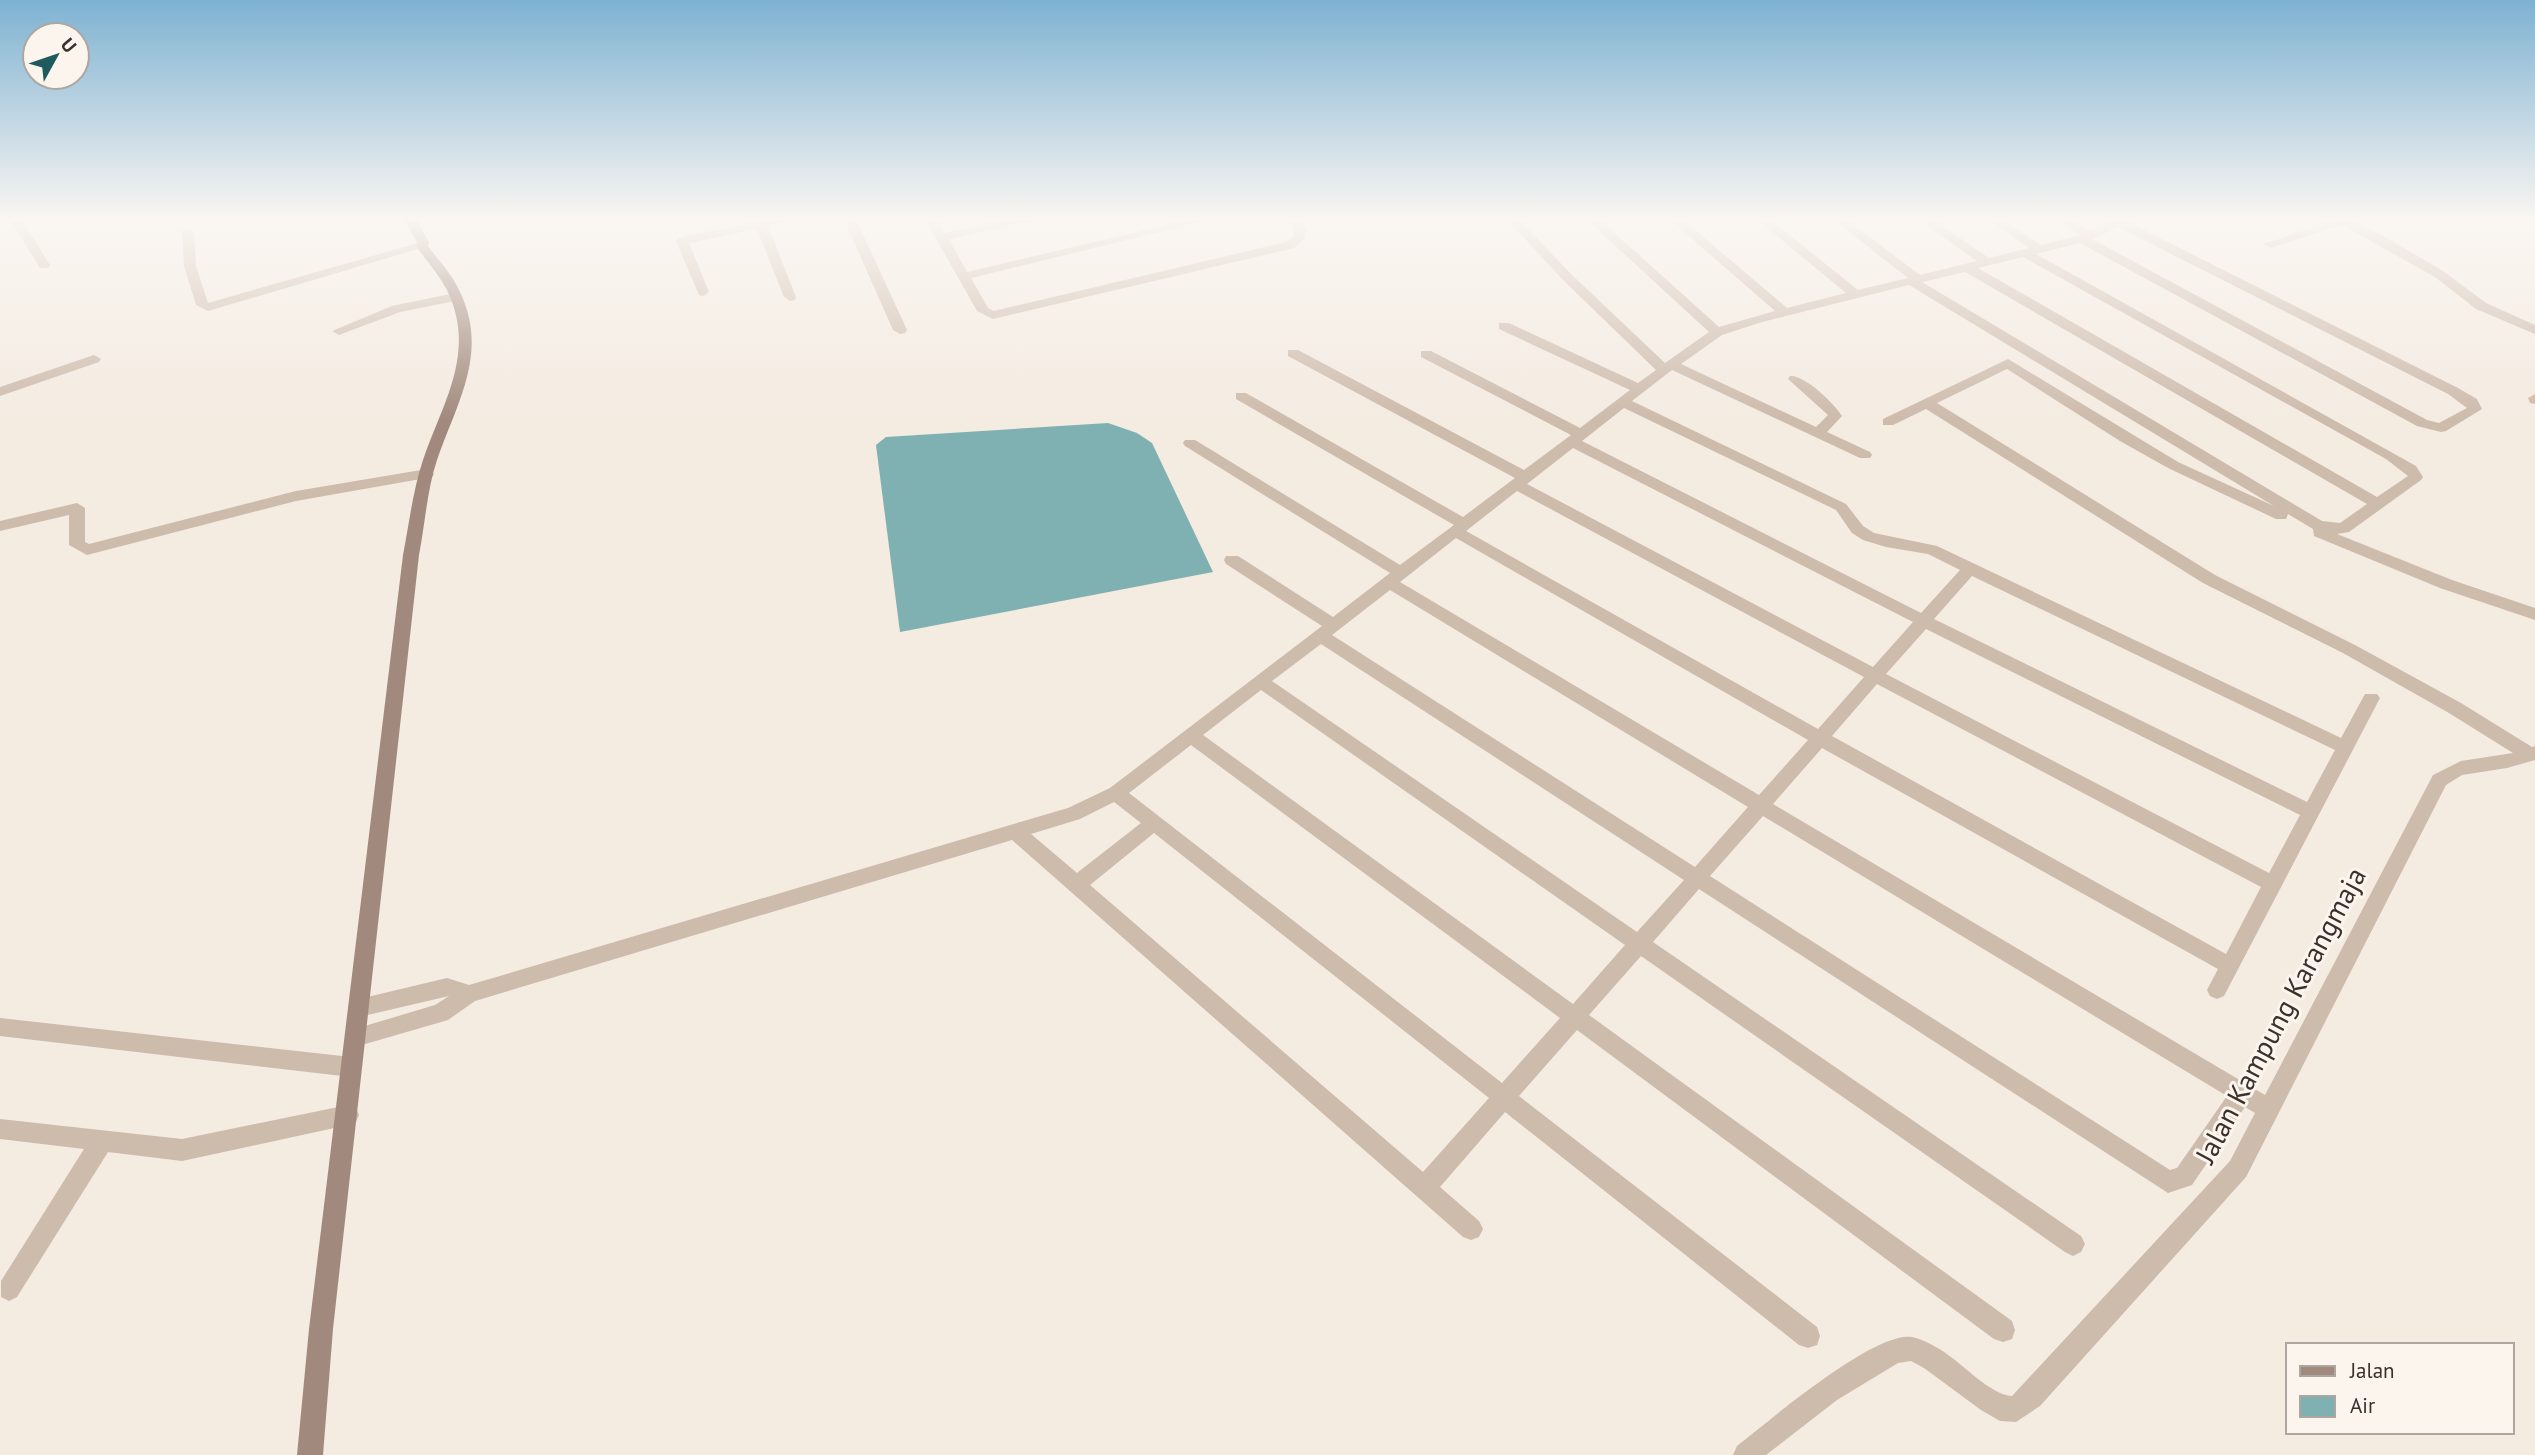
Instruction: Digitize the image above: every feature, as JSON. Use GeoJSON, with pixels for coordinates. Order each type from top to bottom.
{"type":"FeatureCollection","features":[{"type":"Feature","properties":{"kind":"street"},"geometry":{"type":"LineString","coordinates":[[194,285],[202,304],[208,307],[286,285]]}},
{"type":"Feature","properties":{"kind":"street"},"geometry":{"type":"LineString","coordinates":[[310,1455],[321,1329],[348,1115],[351,1067],[411,555],[427,474],[466,357],[465,328],[449,285]]}},
{"type":"Feature","properties":{"kind":"street"},"geometry":{"type":"LineString","coordinates":[[700,285],[703,292]]}},
{"type":"Feature","properties":{"kind":"street"},"geometry":{"type":"LineString","coordinates":[[786,285],[790,296]]}},
{"type":"Feature","properties":{"kind":"street"},"geometry":{"type":"LineString","coordinates":[[880,285],[900,330]]}},
{"type":"Feature","properties":{"kind":"street"},"geometry":{"type":"LineString","coordinates":[[969,285],[987,314],[1000,314],[1122,285]]}},
{"type":"Feature","properties":{"kind":"street"},"geometry":{"type":"LineString","coordinates":[[1576,285],[1668,368],[1865,455]]}},
{"type":"Feature","properties":{"kind":"street"},"geometry":{"type":"LineString","coordinates":[[1665,285],[1717,332]]}},
{"type":"Feature","properties":{"kind":"street"},"geometry":{"type":"LineString","coordinates":[[1752,285],[1784,312]]}},
{"type":"Feature","properties":{"kind":"street"},"geometry":{"type":"LineString","coordinates":[[1844,285],[1856,295]]}},
{"type":"Feature","properties":{"kind":"street"},"geometry":{"type":"LineString","coordinates":[[355,1038],[441,1013],[469,994],[1073,814],[1116,793],[1576,437],[1717,332],[1784,312],[1895,285]]}},
{"type":"Feature","properties":{"kind":"street"},"geometry":{"type":"LineString","coordinates":[[1922,285],[2317,524],[2334,529],[2344,528],[2416,477],[2411,469],[2090,285]]}},
{"type":"Feature","properties":{"kind":"street"},"geometry":{"type":"LineString","coordinates":[[1997,285],[2378,504]]}},
{"type":"Feature","properties":{"kind":"street"},"geometry":{"type":"LineString","coordinates":[[2171,285],[2422,423],[2441,428],[2475,409],[2472,402],[2453,391],[2244,285]]}},
{"type":"Feature","properties":{"kind":"street"},"geometry":{"type":"LineString","coordinates":[[2453,285],[2481,306],[2535,330]]}},
{"type":"Feature","properties":{"kind":"street"},"geometry":{"type":"LineString","coordinates":[[339,331],[397,309],[455,297]]}},
{"type":"Feature","properties":{"kind":"street"},"geometry":{"type":"LineString","coordinates":[[1504,326],[1639,389]]}},
{"type":"Feature","properties":{"kind":"street"},"geometry":{"type":"LineString","coordinates":[[1293,353],[1874,676],[2273,884]]}},
{"type":"Feature","properties":{"kind":"street"},"geometry":{"type":"LineString","coordinates":[[1426,354],[1576,437],[1922,620],[2311,812]]}},
{"type":"Feature","properties":{"kind":"street"},"geometry":{"type":"LineString","coordinates":[[0,392],[94,359]]}},
{"type":"Feature","properties":{"kind":"street"},"geometry":{"type":"LineString","coordinates":[[1888,422],[2008,363],[2102,424],[2173,464],[2389,562],[2535,614]]}},
{"type":"Feature","properties":{"kind":"street"},"geometry":{"type":"LineString","coordinates":[[1796,379],[1831,409],[1835,416],[1818,433]]}},
{"type":"Feature","properties":{"kind":"street"},"geometry":{"type":"LineString","coordinates":[[1241,396],[1819,738],[2230,965]]}},
{"type":"Feature","properties":{"kind":"street"},"geometry":{"type":"LineString","coordinates":[[1622,402],[1841,507],[1846,510],[1850,523],[1873,538],[1932,550],[2345,747]]}},
{"type":"Feature","properties":{"kind":"street"},"geometry":{"type":"LineString","coordinates":[[1927,403],[2209,579],[2349,649],[2532,753]]}},
{"type":"Feature","properties":{"kind":"street"},"geometry":{"type":"LineString","coordinates":[[1190,443],[1395,578],[1762,806],[2268,1109]]}},
{"type":"Feature","properties":{"kind":"street"},"geometry":{"type":"LineString","coordinates":[[0,526],[77,508],[77,545],[87,550],[296,496],[427,474]]}},
{"type":"Feature","properties":{"kind":"street"},"geometry":{"type":"LineString","coordinates":[[1232,560],[1327,630],[1698,879],[2168,1182],[2184,1177],[2241,1094]]}},
{"type":"Feature","properties":{"kind":"street"},"geometry":{"type":"LineString","coordinates":[[1424,1188],[1969,569]]}},
{"type":"Feature","properties":{"kind":"street"},"geometry":{"type":"LineString","coordinates":[[1261,682],[2073,1244]]}},
{"type":"Feature","properties":{"kind":"street"},"geometry":{"type":"LineString","coordinates":[[2217,990],[2371,698]]}},
{"type":"Feature","properties":{"kind":"street"},"geometry":{"type":"LineString","coordinates":[[1190,735],[2003,1330]]}},
{"type":"Feature","properties":{"kind":"street","name":"Jalan Kampung Karangmaja"},"geometry":{"type":"LineString","coordinates":[[1746,1455],[1863,1368],[1891,1351],[1902,1348],[1922,1353],[2000,1408],[2006,1410],[2021,1406],[2081,1344],[2238,1169],[2433,788],[2444,775],[2452,771],[2473,765],[2506,762],[2532,753]]}},
{"type":"Feature","properties":{"kind":"street"},"geometry":{"type":"LineString","coordinates":[[1116,793],[1808,1336]]}},
{"type":"Feature","properties":{"kind":"street"},"geometry":{"type":"LineString","coordinates":[[1076,885],[1154,823]]}},
{"type":"Feature","properties":{"kind":"street"},"geometry":{"type":"LineString","coordinates":[[1015,831],[1471,1229]]}},
{"type":"Feature","properties":{"kind":"street"},"geometry":{"type":"LineString","coordinates":[[359,1008],[447,987],[469,994]]}},
{"type":"Feature","properties":{"kind":"street"},"geometry":{"type":"LineString","coordinates":[[0,1027],[351,1067]]}},
{"type":"Feature","properties":{"kind":"street"},"geometry":{"type":"LineString","coordinates":[[0,1129],[182,1150],[348,1115]]}},
{"type":"Feature","properties":{"kind":"street"},"geometry":{"type":"LineString","coordinates":[[9,1289],[102,1141]]}},
{"type":"Feature","properties":{"kind":"water"},"geometry":{"type":"Polygon","coordinates":[[[1108,423],[1137,433],[1152,443],[1213,572],[900,632],[876,445],[886,437],[1108,423]]]}}]}
